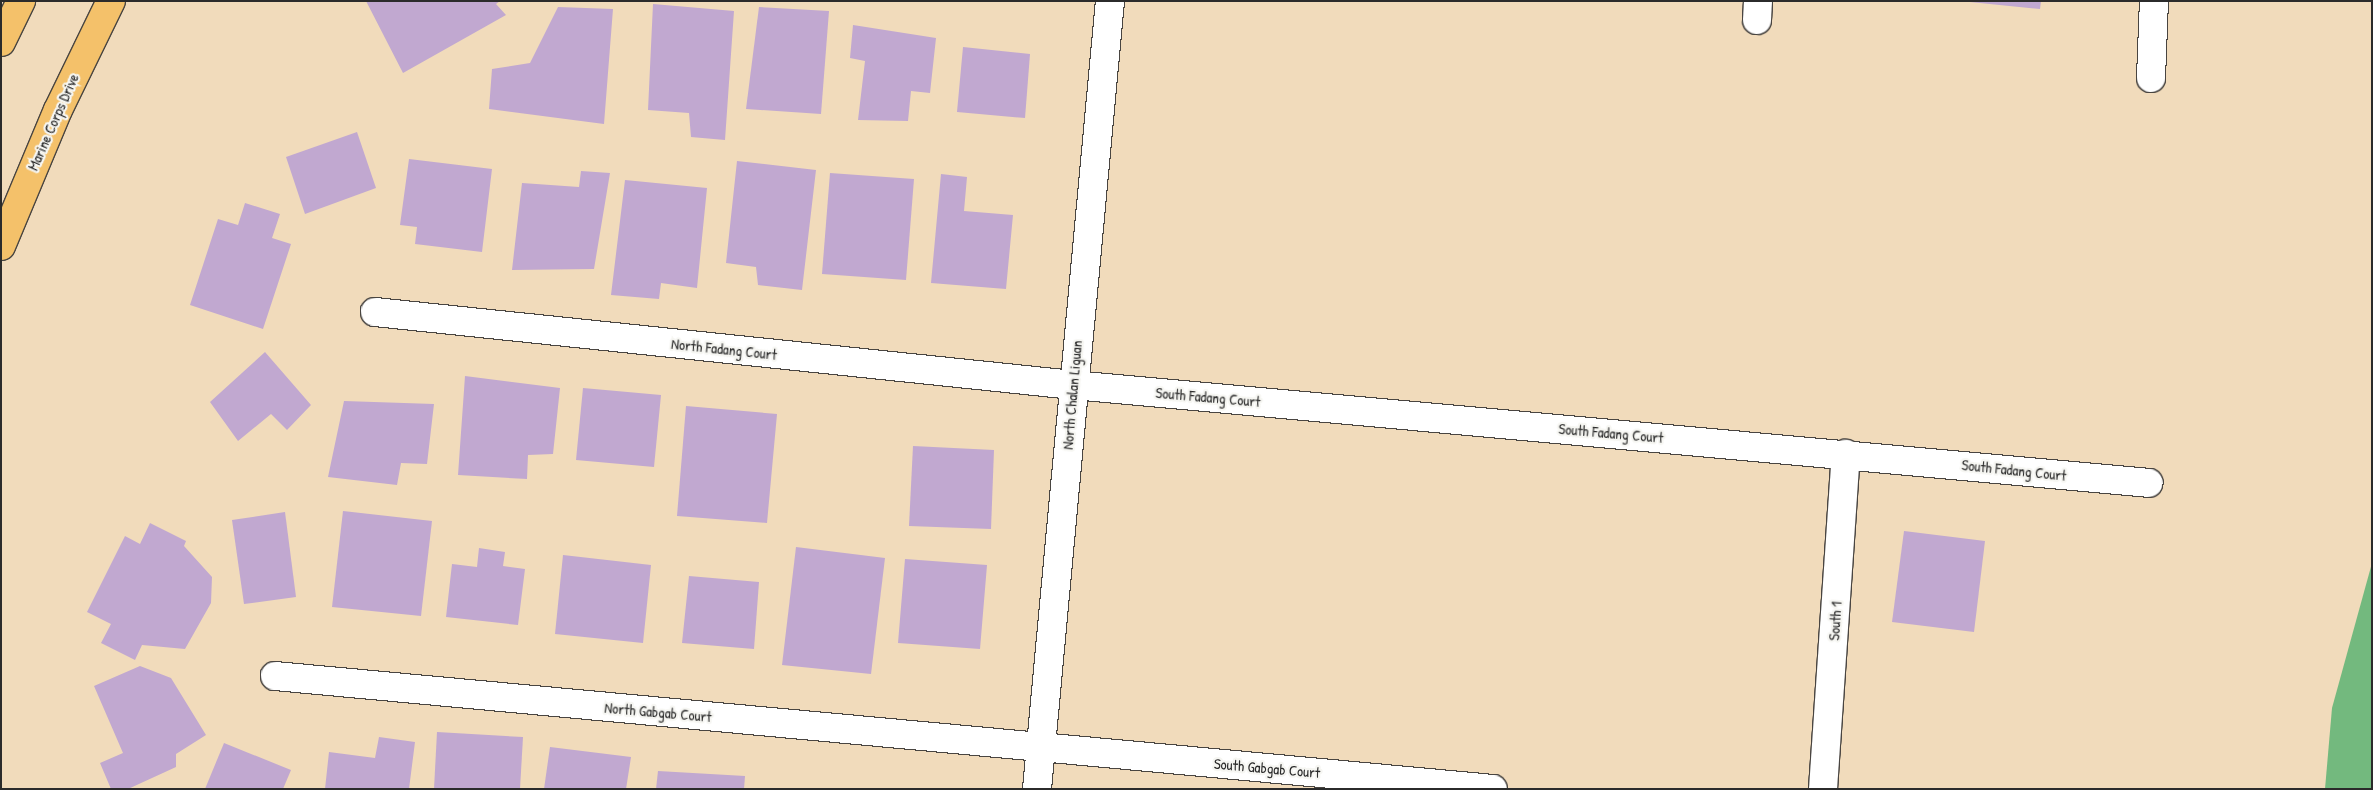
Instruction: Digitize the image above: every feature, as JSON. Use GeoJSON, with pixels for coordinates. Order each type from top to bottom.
{"type":"FeatureCollection","features":[{"type":"Feature","properties":{"kind":"main road"},"geometry":{"type":"LineString","coordinates":[[1,42],[21,1]]}},
{"type":"Feature","properties":{"kind":"main road","name":"Marine Corps Drive"},"geometry":{"type":"LineString","coordinates":[[1,246],[58,110],[111,1]]}},
{"type":"Feature","properties":{"kind":"street","name":"North Chalan Liguan"},"geometry":{"type":"LineString","coordinates":[[1037,789],[1110,1]]}},
{"type":"Feature","properties":{"kind":"street"},"geometry":{"type":"LineString","coordinates":[[2151,78],[2154,1]]}},
{"type":"Feature","properties":{"kind":"street","name":"North Fadang Court"},"geometry":{"type":"LineString","coordinates":[[375,312],[1073,385]]}},
{"type":"Feature","properties":{"kind":"street","name":"South Fadang Court"},"geometry":{"type":"LineString","coordinates":[[1073,385],[2149,483]]}},
{"type":"Feature","properties":{"kind":"street","name":"South 1"},"geometry":{"type":"LineString","coordinates":[[1824,789],[1846,454]]}},
{"type":"Feature","properties":{"kind":"street","name":"North Gabgab Court"},"geometry":{"type":"LineString","coordinates":[[274,676],[1041,747]]}},
{"type":"Feature","properties":{"kind":"street","name":"South Gabgab Court"},"geometry":{"type":"LineString","coordinates":[[1041,747],[1493,789]]}},
{"type":"Feature","properties":{"kind":"green space"},"geometry":{"type":"Polygon","coordinates":[[[2372,563],[2372,789],[2325,789],[2332,708],[2372,563]]]}},
{"type":"Feature","properties":{"kind":"building"},"geometry":{"type":"Polygon","coordinates":[[[366,1],[500,1],[496,4],[506,15],[403,73],[366,1]]]}},
{"type":"Feature","properties":{"kind":"building"},"geometry":{"type":"Polygon","coordinates":[[[1960,1],[2041,1],[2040,9],[1960,1]]]}},
{"type":"Feature","properties":{"kind":"building"},"geometry":{"type":"Polygon","coordinates":[[[653,4],[734,11],[725,140],[691,137],[689,113],[648,110],[653,4]]]}},
{"type":"Feature","properties":{"kind":"building"},"geometry":{"type":"Polygon","coordinates":[[[558,7],[613,9],[604,124],[489,109],[492,69],[530,63],[558,7]]]}},
{"type":"Feature","properties":{"kind":"building"},"geometry":{"type":"Polygon","coordinates":[[[759,7],[829,11],[821,114],[746,109],[759,7]]]}},
{"type":"Feature","properties":{"kind":"building"},"geometry":{"type":"Polygon","coordinates":[[[853,25],[936,38],[930,93],[911,91],[908,121],[858,120],[865,61],[850,58],[853,25]]]}},
{"type":"Feature","properties":{"kind":"building"},"geometry":{"type":"Polygon","coordinates":[[[963,47],[1030,54],[1025,118],[957,112],[963,47]]]}},
{"type":"Feature","properties":{"kind":"building"},"geometry":{"type":"Polygon","coordinates":[[[357,132],[376,188],[305,214],[286,157],[357,132]]]}},
{"type":"Feature","properties":{"kind":"building"},"geometry":{"type":"Polygon","coordinates":[[[409,159],[492,169],[482,252],[415,244],[417,227],[400,225],[409,159]]]}},
{"type":"Feature","properties":{"kind":"building"},"geometry":{"type":"Polygon","coordinates":[[[737,161],[816,170],[802,290],[758,285],[756,267],[726,263],[737,161]]]}},
{"type":"Feature","properties":{"kind":"building"},"geometry":{"type":"Polygon","coordinates":[[[581,171],[610,173],[594,269],[512,270],[522,183],[579,187],[581,171]]]}},
{"type":"Feature","properties":{"kind":"building"},"geometry":{"type":"Polygon","coordinates":[[[830,173],[914,179],[906,280],[822,274],[830,173]]]}},
{"type":"Feature","properties":{"kind":"building"},"geometry":{"type":"Polygon","coordinates":[[[941,174],[967,177],[964,211],[1013,215],[1006,289],[931,283],[941,174]]]}},
{"type":"Feature","properties":{"kind":"building"},"geometry":{"type":"Polygon","coordinates":[[[625,180],[707,188],[697,288],[661,283],[659,299],[611,295],[625,180]]]}},
{"type":"Feature","properties":{"kind":"building"},"geometry":{"type":"Polygon","coordinates":[[[245,203],[280,214],[272,238],[291,244],[263,329],[190,305],[218,219],[238,225],[245,203]]]}},
{"type":"Feature","properties":{"kind":"building"},"geometry":{"type":"Polygon","coordinates":[[[265,352],[311,405],[287,430],[271,414],[238,441],[210,402],[265,352]]]}},
{"type":"Feature","properties":{"kind":"building"},"geometry":{"type":"Polygon","coordinates":[[[465,376],[560,388],[553,454],[528,455],[527,479],[458,475],[465,376]]]}},
{"type":"Feature","properties":{"kind":"building"},"geometry":{"type":"Polygon","coordinates":[[[583,388],[661,395],[654,467],[576,460],[583,388]]]}},
{"type":"Feature","properties":{"kind":"building"},"geometry":{"type":"Polygon","coordinates":[[[344,401],[434,404],[427,464],[401,463],[397,485],[328,477],[344,401]]]}},
{"type":"Feature","properties":{"kind":"building"},"geometry":{"type":"Polygon","coordinates":[[[686,406],[777,414],[767,523],[677,516],[686,406]]]}},
{"type":"Feature","properties":{"kind":"building"},"geometry":{"type":"Polygon","coordinates":[[[913,446],[994,450],[991,529],[909,526],[913,446]]]}},
{"type":"Feature","properties":{"kind":"building"},"geometry":{"type":"Polygon","coordinates":[[[343,511],[432,521],[421,616],[332,607],[343,511]]]}},
{"type":"Feature","properties":{"kind":"building"},"geometry":{"type":"Polygon","coordinates":[[[285,512],[296,597],[244,604],[232,520],[285,512]]]}},
{"type":"Feature","properties":{"kind":"building"},"geometry":{"type":"Polygon","coordinates":[[[150,523],[186,541],[184,546],[212,577],[211,603],[185,649],[142,645],[135,660],[101,643],[111,624],[87,612],[125,536],[140,544],[150,523]]]}},
{"type":"Feature","properties":{"kind":"building"},"geometry":{"type":"Polygon","coordinates":[[[1904,531],[1985,541],[1974,632],[1892,622],[1904,531]]]}},
{"type":"Feature","properties":{"kind":"building"},"geometry":{"type":"Polygon","coordinates":[[[796,547],[885,558],[871,674],[782,665],[796,547]]]}},
{"type":"Feature","properties":{"kind":"building"},"geometry":{"type":"Polygon","coordinates":[[[479,548],[505,552],[503,566],[525,569],[518,625],[446,617],[452,564],[477,567],[479,548]]]}},
{"type":"Feature","properties":{"kind":"building"},"geometry":{"type":"Polygon","coordinates":[[[563,555],[651,565],[643,643],[555,634],[563,555]]]}},
{"type":"Feature","properties":{"kind":"building"},"geometry":{"type":"Polygon","coordinates":[[[905,559],[987,565],[980,649],[898,643],[905,559]]]}},
{"type":"Feature","properties":{"kind":"building"},"geometry":{"type":"Polygon","coordinates":[[[689,576],[759,582],[754,649],[682,643],[689,576]]]}},
{"type":"Feature","properties":{"kind":"building"},"geometry":{"type":"Polygon","coordinates":[[[140,666],[171,678],[206,735],[176,754],[176,767],[128,789],[111,789],[100,763],[123,753],[94,686],[140,666]]]}},
{"type":"Feature","properties":{"kind":"building"},"geometry":{"type":"Polygon","coordinates":[[[437,732],[523,737],[520,789],[434,789],[437,732]]]}},
{"type":"Feature","properties":{"kind":"building"},"geometry":{"type":"Polygon","coordinates":[[[379,737],[415,742],[409,789],[325,789],[329,752],[375,758],[379,737]]]}},
{"type":"Feature","properties":{"kind":"building"},"geometry":{"type":"Polygon","coordinates":[[[224,743],[291,770],[283,789],[205,789],[224,743]]]}},
{"type":"Feature","properties":{"kind":"building"},"geometry":{"type":"Polygon","coordinates":[[[550,747],[631,757],[626,789],[544,789],[550,747]]]}},
{"type":"Feature","properties":{"kind":"building"},"geometry":{"type":"Polygon","coordinates":[[[658,771],[745,776],[744,789],[656,789],[658,771]]]}}]}
